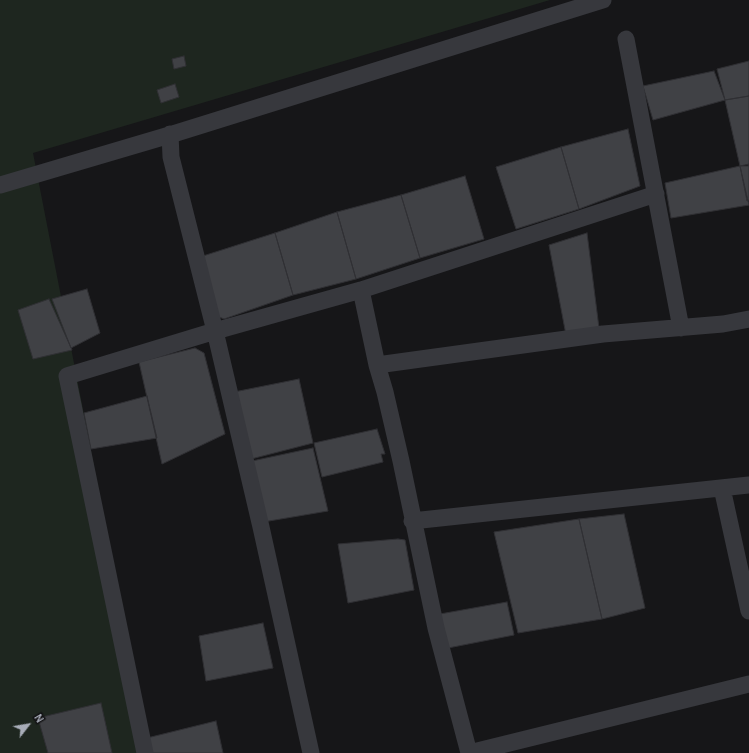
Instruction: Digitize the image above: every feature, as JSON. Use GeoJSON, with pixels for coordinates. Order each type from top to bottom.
{"type":"FeatureCollection","features":[{"type":"Feature","properties":{"kind":"street"},"geometry":{"type":"LineString","coordinates":[[0,185],[603,0]]}},
{"type":"Feature","properties":{"kind":"street"},"geometry":{"type":"LineString","coordinates":[[626,39],[681,328]]}},
{"type":"Feature","properties":{"kind":"street"},"geometry":{"type":"LineString","coordinates":[[170,134],[171,157],[215,331],[265,542],[311,753]]}},
{"type":"Feature","properties":{"kind":"street"},"geometry":{"type":"LineString","coordinates":[[145,753],[67,376],[215,331],[361,290],[656,194]]}},
{"type":"Feature","properties":{"kind":"street"},"geometry":{"type":"LineString","coordinates":[[361,290],[377,365],[389,407],[412,521],[436,628],[469,753],[749,684]]}},
{"type":"Feature","properties":{"kind":"street"},"geometry":{"type":"LineString","coordinates":[[377,365],[603,334],[723,324],[749,319]]}},
{"type":"Feature","properties":{"kind":"street"},"geometry":{"type":"LineString","coordinates":[[412,521],[749,485]]}},
{"type":"Feature","properties":{"kind":"street"},"geometry":{"type":"LineString","coordinates":[[722,488],[749,611]]}},
{"type":"Feature","properties":{"kind":"shaded area"},"geometry":{"type":"Polygon","coordinates":[[[0,0],[550,0],[33,153],[150,753],[0,753],[0,0]]]}},
{"type":"Feature","properties":{"kind":"building"},"geometry":{"type":"Polygon","coordinates":[[[184,56],[186,66],[174,69],[172,59],[184,56]]]}},
{"type":"Feature","properties":{"kind":"building"},"geometry":{"type":"Polygon","coordinates":[[[749,61],[749,96],[725,100],[717,69],[749,61]]]}},
{"type":"Feature","properties":{"kind":"building"},"geometry":{"type":"Polygon","coordinates":[[[714,71],[725,100],[653,120],[643,86],[714,71]]]}},
{"type":"Feature","properties":{"kind":"building"},"geometry":{"type":"Polygon","coordinates":[[[175,84],[179,97],[161,103],[157,90],[175,84]]]}},
{"type":"Feature","properties":{"kind":"building"},"geometry":{"type":"Polygon","coordinates":[[[749,96],[749,166],[740,166],[725,100],[749,96]]]}},
{"type":"Feature","properties":{"kind":"building"},"geometry":{"type":"Polygon","coordinates":[[[628,129],[640,186],[579,209],[561,147],[628,129]]]}},
{"type":"Feature","properties":{"kind":"building"},"geometry":{"type":"Polygon","coordinates":[[[561,147],[579,209],[516,229],[496,167],[561,147]]]}},
{"type":"Feature","properties":{"kind":"building"},"geometry":{"type":"Polygon","coordinates":[[[749,164],[749,200],[747,201],[740,166],[749,164]]]}},
{"type":"Feature","properties":{"kind":"building"},"geometry":{"type":"Polygon","coordinates":[[[740,166],[749,205],[671,218],[665,183],[740,166]]]}},
{"type":"Feature","properties":{"kind":"building"},"geometry":{"type":"Polygon","coordinates":[[[465,176],[484,239],[420,258],[401,195],[465,176]]]}},
{"type":"Feature","properties":{"kind":"building"},"geometry":{"type":"Polygon","coordinates":[[[401,195],[420,258],[356,279],[337,212],[401,195]]]}},
{"type":"Feature","properties":{"kind":"building"},"geometry":{"type":"Polygon","coordinates":[[[337,212],[356,279],[293,295],[275,233],[337,212]]]}},
{"type":"Feature","properties":{"kind":"building"},"geometry":{"type":"Polygon","coordinates":[[[275,233],[293,295],[224,319],[217,316],[203,256],[275,233]]]}},
{"type":"Feature","properties":{"kind":"building"},"geometry":{"type":"Polygon","coordinates":[[[587,233],[599,328],[566,335],[549,245],[587,233]]]}},
{"type":"Feature","properties":{"kind":"building"},"geometry":{"type":"Polygon","coordinates":[[[87,289],[100,333],[71,348],[52,299],[87,289]]]}},
{"type":"Feature","properties":{"kind":"building"},"geometry":{"type":"Polygon","coordinates":[[[49,299],[72,350],[33,359],[18,310],[49,299]]]}},
{"type":"Feature","properties":{"kind":"building"},"geometry":{"type":"Polygon","coordinates":[[[195,348],[204,353],[225,434],[162,464],[139,362],[195,348]]]}},
{"type":"Feature","properties":{"kind":"building"},"geometry":{"type":"Polygon","coordinates":[[[299,379],[313,443],[251,459],[234,392],[299,379]]]}},
{"type":"Feature","properties":{"kind":"building"},"geometry":{"type":"Polygon","coordinates":[[[147,396],[157,438],[91,449],[84,413],[147,396]]]}},
{"type":"Feature","properties":{"kind":"building"},"geometry":{"type":"Polygon","coordinates":[[[377,429],[385,454],[381,454],[383,462],[322,477],[314,443],[377,429]]]}},
{"type":"Feature","properties":{"kind":"building"},"geometry":{"type":"Polygon","coordinates":[[[313,448],[328,511],[263,522],[252,461],[313,448]]]}},
{"type":"Feature","properties":{"kind":"building"},"geometry":{"type":"Polygon","coordinates":[[[624,514],[645,608],[602,619],[579,519],[624,514]]]}},
{"type":"Feature","properties":{"kind":"building"},"geometry":{"type":"Polygon","coordinates":[[[579,519],[602,619],[518,633],[494,532],[579,519]]]}},
{"type":"Feature","properties":{"kind":"building"},"geometry":{"type":"Polygon","coordinates":[[[398,539],[405,540],[414,590],[348,603],[338,544],[398,539]]]}},
{"type":"Feature","properties":{"kind":"building"},"geometry":{"type":"Polygon","coordinates":[[[507,602],[514,635],[448,648],[440,614],[507,602]]]}},
{"type":"Feature","properties":{"kind":"building"},"geometry":{"type":"Polygon","coordinates":[[[263,623],[273,668],[206,681],[199,636],[263,623]]]}},
{"type":"Feature","properties":{"kind":"building"},"geometry":{"type":"Polygon","coordinates":[[[101,703],[112,753],[48,753],[38,718],[101,703]]]}},
{"type":"Feature","properties":{"kind":"building"},"geometry":{"type":"Polygon","coordinates":[[[216,721],[223,753],[150,753],[147,738],[216,721]]]}}]}
